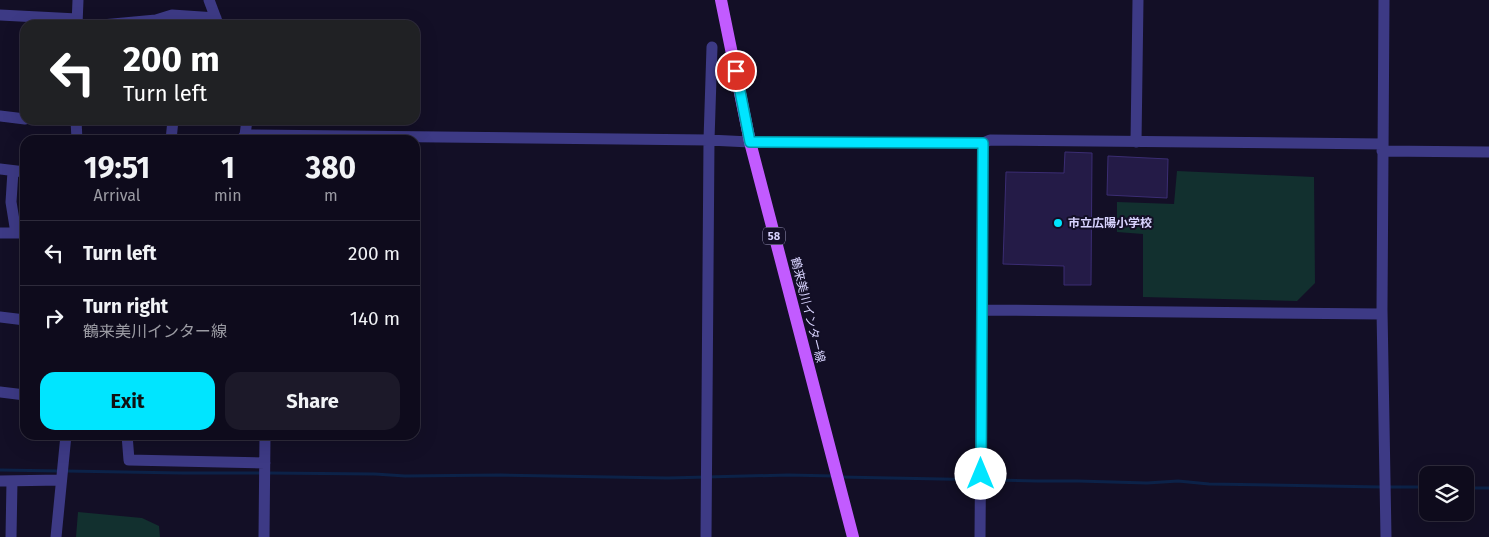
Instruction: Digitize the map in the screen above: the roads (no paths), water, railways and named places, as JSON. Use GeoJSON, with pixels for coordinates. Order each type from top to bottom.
{"type":"FeatureCollection","features":[{"type":"Feature","properties":{"kind":"main road","name":"鶴来美川インター線"},"geometry":{"type":"LineString","coordinates":[[721,0],[750,142],[853,537]]}},
{"type":"Feature","properties":{"kind":"street"},"geometry":{"type":"LineString","coordinates":[[77,20],[78,0]]}},
{"type":"Feature","properties":{"kind":"street"},"geometry":{"type":"LineString","coordinates":[[209,0],[216,20]]}},
{"type":"Feature","properties":{"kind":"street"},"geometry":{"type":"LineString","coordinates":[[1136,142],[1138,0]]}},
{"type":"Feature","properties":{"kind":"street"},"geometry":{"type":"LineString","coordinates":[[1384,0],[1382,314],[1386,537]]}},
{"type":"Feature","properties":{"kind":"street"},"geometry":{"type":"LineString","coordinates":[[0,15],[55,20]]}},
{"type":"Feature","properties":{"kind":"street"},"geometry":{"type":"LineString","coordinates":[[162,20],[172,15],[204,20]]}},
{"type":"Feature","properties":{"kind":"street"},"geometry":{"type":"LineString","coordinates":[[706,537],[709,140],[712,47]]}},
{"type":"Feature","properties":{"kind":"street"},"geometry":{"type":"LineString","coordinates":[[0,116],[20,118]]}},
{"type":"Feature","properties":{"kind":"street"},"geometry":{"type":"LineString","coordinates":[[420,139],[983,143],[990,140],[1136,142],[1489,152]]}},
{"type":"Feature","properties":{"kind":"street"},"geometry":{"type":"LineString","coordinates":[[980,537],[983,143]]}},
{"type":"Feature","properties":{"kind":"street"},"geometry":{"type":"LineString","coordinates":[[0,169],[19,172],[11,202],[20,230]]}},
{"type":"Feature","properties":{"kind":"street"},"geometry":{"type":"LineString","coordinates":[[0,233],[20,233]]}},
{"type":"Feature","properties":{"kind":"street"},"geometry":{"type":"LineString","coordinates":[[982,310],[1382,314]]}},
{"type":"Feature","properties":{"kind":"street"},"geometry":{"type":"LineString","coordinates":[[0,317],[20,319]]}},
{"type":"Feature","properties":{"kind":"street"},"geometry":{"type":"LineString","coordinates":[[0,392],[20,394]]}},
{"type":"Feature","properties":{"kind":"street"},"geometry":{"type":"LineString","coordinates":[[56,537],[66,440]]}},
{"type":"Feature","properties":{"kind":"street"},"geometry":{"type":"LineString","coordinates":[[127,440],[129,460],[265,470]]}},
{"type":"Feature","properties":{"kind":"street"},"geometry":{"type":"LineString","coordinates":[[264,537],[266,440]]}},
{"type":"Feature","properties":{"kind":"street"},"geometry":{"type":"LineString","coordinates":[[0,481],[61,480]]}},
{"type":"Feature","properties":{"kind":"street"},"geometry":{"type":"LineString","coordinates":[[12,481],[12,537]]}},
{"type":"Feature","properties":{"kind":"waterway"},"geometry":{"type":"LineString","coordinates":[[0,470],[59,471]]}},
{"type":"Feature","properties":{"kind":"waterway"},"geometry":{"type":"LineString","coordinates":[[66,471],[262,473]]}},
{"type":"Feature","properties":{"kind":"waterway"},"geometry":{"type":"LineString","coordinates":[[268,473],[668,478],[788,475],[834,476]]}},
{"type":"Feature","properties":{"kind":"waterway"},"geometry":{"type":"LineString","coordinates":[[840,477],[1147,483],[1178,481],[1209,484],[1381,487]]}},
{"type":"Feature","properties":{"kind":"waterway"},"geometry":{"type":"LineString","coordinates":[[1388,487],[1419,487]]}},
{"type":"Feature","properties":{"kind":"waterway"},"geometry":{"type":"LineString","coordinates":[[1474,488],[1489,488]]}},
{"type":"Feature","properties":{"kind":"place","name":"市立広陽小学校"},"geometry":{"type":"Point","coordinates":[1058,223]}}]}
